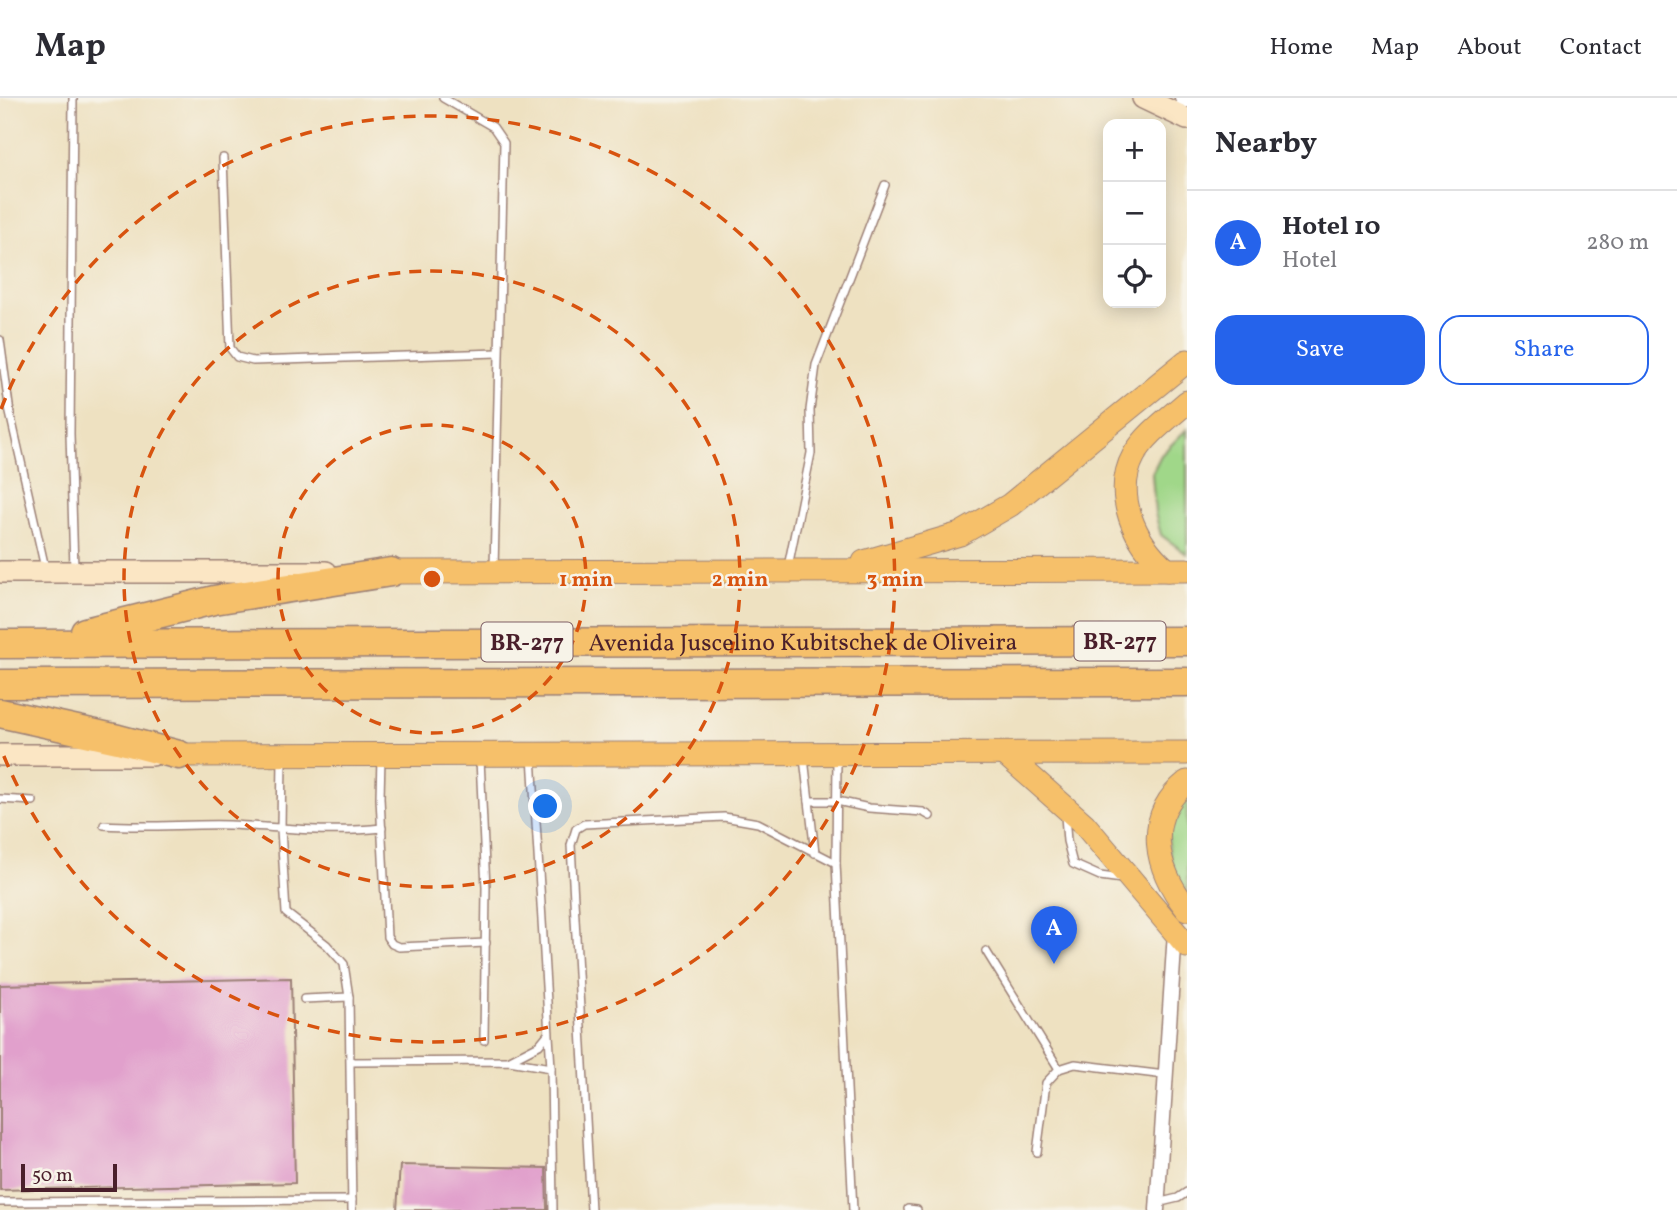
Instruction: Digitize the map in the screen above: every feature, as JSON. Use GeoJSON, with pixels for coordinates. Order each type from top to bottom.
{"type":"FeatureCollection","features":[{"type":"Feature","properties":{"kind":"highway"},"geometry":{"type":"LineString","coordinates":[[6,644],[90,631],[214,600],[391,572]]}},
{"type":"Feature","properties":{"kind":"highway","name":"Avenida Juscelino Kubitschek de Oliveira"},"geometry":{"type":"LineString","coordinates":[[6,644],[1187,641]]}},
{"type":"Feature","properties":{"kind":"highway","name":"Avenida Juscelino Kubitschek de Oliveira"},"geometry":{"type":"LineString","coordinates":[[0,684],[1187,682]]}},
{"type":"Feature","properties":{"kind":"highway"},"geometry":{"type":"LineString","coordinates":[[0,713],[118,738],[179,755]]}},
{"type":"Feature","properties":{"kind":"main road"},"geometry":{"type":"LineString","coordinates":[[1143,98],[1187,119]]}},
{"type":"Feature","properties":{"kind":"main road"},"geometry":{"type":"LineString","coordinates":[[831,571],[934,543],[987,520],[1031,490],[1187,361]]}},
{"type":"Feature","properties":{"kind":"main road"},"geometry":{"type":"LineString","coordinates":[[1177,570],[1154,560],[1129,514],[1125,496],[1127,470],[1142,444],[1187,402]]}},
{"type":"Feature","properties":{"kind":"main road"},"geometry":{"type":"LineString","coordinates":[[1121,570],[1134,558],[1142,542]]}},
{"type":"Feature","properties":{"kind":"main road"},"geometry":{"type":"LineString","coordinates":[[0,572],[1177,570]]}},
{"type":"Feature","properties":{"kind":"main road"},"geometry":{"type":"LineString","coordinates":[[0,755],[1187,753]]}},
{"type":"Feature","properties":{"kind":"main road"},"geometry":{"type":"LineString","coordinates":[[1005,754],[1084,824],[1134,880],[1181,939]]}},
{"type":"Feature","properties":{"kind":"main road"},"geometry":{"type":"LineString","coordinates":[[1187,782],[1176,790],[1167,803],[1157,838],[1166,875],[1187,909]]}},
{"type":"Feature","properties":{"kind":"street"},"geometry":{"type":"LineString","coordinates":[[1157,1206],[1166,1075],[1181,939]]}},
{"type":"Feature","properties":{"kind":"lane"},"geometry":{"type":"LineString","coordinates":[[73,98],[70,434],[74,572]]}},
{"type":"Feature","properties":{"kind":"lane"},"geometry":{"type":"LineString","coordinates":[[443,98],[493,128],[504,143],[494,572]]}},
{"type":"Feature","properties":{"kind":"lane"},"geometry":{"type":"LineString","coordinates":[[223,159],[230,348],[237,357],[253,361],[498,353]]}},
{"type":"Feature","properties":{"kind":"lane"},"geometry":{"type":"LineString","coordinates":[[787,571],[811,453],[810,410],[816,365],[885,185]]}},
{"type":"Feature","properties":{"kind":"lane"},"geometry":{"type":"LineString","coordinates":[[0,340],[10,413],[46,572]]}},
{"type":"Feature","properties":{"kind":"lane"},"geometry":{"type":"LineString","coordinates":[[480,754],[486,943],[484,1041]]}},
{"type":"Feature","properties":{"kind":"lane"},"geometry":{"type":"LineString","coordinates":[[532,754],[551,1068],[554,1210]]}},
{"type":"Feature","properties":{"kind":"lane"},"geometry":{"type":"LineString","coordinates":[[803,754],[815,853]]}},
{"type":"Feature","properties":{"kind":"lane"},"geometry":{"type":"LineString","coordinates":[[837,754],[836,863],[853,1210]]}},
{"type":"Feature","properties":{"kind":"lane"},"geometry":{"type":"LineString","coordinates":[[282,755],[281,829],[286,913],[327,945],[344,964],[349,997],[352,1210]]}},
{"type":"Feature","properties":{"kind":"lane"},"geometry":{"type":"LineString","coordinates":[[381,755],[387,937],[392,944],[399,947],[486,943]]}},
{"type":"Feature","properties":{"kind":"lane"},"geometry":{"type":"LineString","coordinates":[[0,799],[33,801]]}},
{"type":"Feature","properties":{"kind":"lane"},"geometry":{"type":"LineString","coordinates":[[809,801],[836,801],[869,808],[923,811],[930,816]]}},
{"type":"Feature","properties":{"kind":"lane"},"geometry":{"type":"LineString","coordinates":[[1065,805],[1067,841],[1073,864],[1100,876],[1134,880]]}},
{"type":"Feature","properties":{"kind":"lane"},"geometry":{"type":"LineString","coordinates":[[591,1210],[570,845],[576,829],[584,824],[724,817],[758,823],[836,863]]}},
{"type":"Feature","properties":{"kind":"lane"},"geometry":{"type":"LineString","coordinates":[[104,825],[165,828],[227,825],[349,832],[382,828]]}},
{"type":"Feature","properties":{"kind":"lane"},"geometry":{"type":"LineString","coordinates":[[986,951],[1059,1069]]}},
{"type":"Feature","properties":{"kind":"lane"},"geometry":{"type":"LineString","coordinates":[[304,999],[349,997]]}},
{"type":"Feature","properties":{"kind":"lane"},"geometry":{"type":"LineString","coordinates":[[509,1061],[539,1045],[549,1033]]}},
{"type":"Feature","properties":{"kind":"lane"},"geometry":{"type":"LineString","coordinates":[[351,1062],[509,1061],[551,1068]]}},
{"type":"Feature","properties":{"kind":"lane"},"geometry":{"type":"LineString","coordinates":[[1037,1152],[1046,1083],[1059,1069],[1075,1064],[1166,1075]]}},
{"type":"Feature","properties":{"kind":"lane"},"geometry":{"type":"LineString","coordinates":[[1157,1206],[1187,1192]]}},
{"type":"Feature","properties":{"kind":"lane"},"geometry":{"type":"LineString","coordinates":[[0,1202],[352,1200]]}},
{"type":"Feature","properties":{"kind":"green space"},"geometry":{"type":"Polygon","coordinates":[[[1187,429],[1187,554],[1161,535],[1155,513],[1152,473],[1161,455],[1187,429]]]}},
{"type":"Feature","properties":{"kind":"green space"},"geometry":{"type":"Polygon","coordinates":[[[1187,797],[1187,894],[1174,870],[1169,832],[1178,808],[1187,797]]]}},
{"type":"Feature","properties":{"kind":"building"},"geometry":{"type":"Polygon","coordinates":[[[291,978],[295,1183],[0,1190],[0,985],[291,978]]]}},
{"type":"Feature","properties":{"kind":"building"},"geometry":{"type":"Polygon","coordinates":[[[400,1165],[546,1168],[547,1210],[397,1210],[400,1165]]]}},
{"type":"Feature","properties":{"kind":"place","name":"Hotel 10"},"geometry":{"type":"Point","coordinates":[1054,964]}}]}
